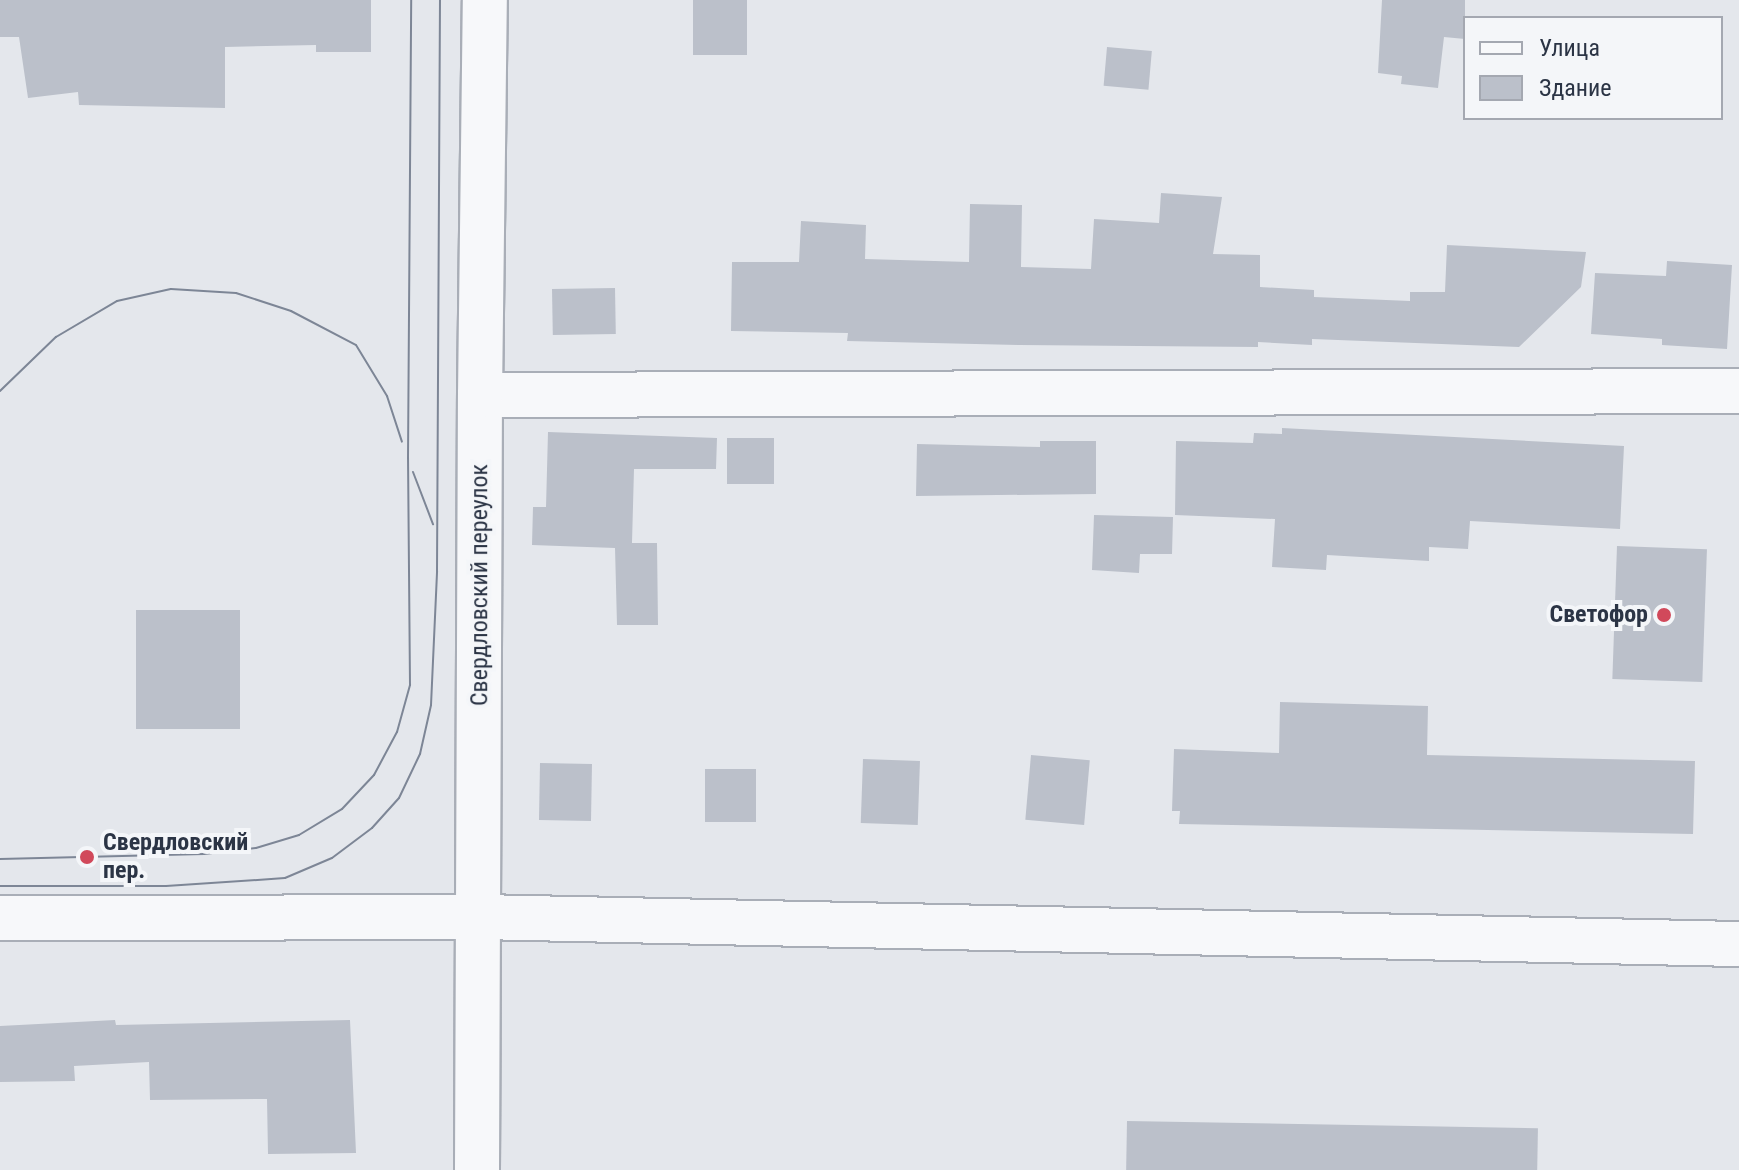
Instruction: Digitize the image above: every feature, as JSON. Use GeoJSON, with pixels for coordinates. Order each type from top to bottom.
{"type":"FeatureCollection","features":[{"type":"Feature","properties":{"kind":"street","name":"Свердловский переулок"},"geometry":{"type":"LineString","coordinates":[[477,1170],[485,0]]}},
{"type":"Feature","properties":{"kind":"street"},"geometry":{"type":"LineString","coordinates":[[480,395],[1739,391]]}},
{"type":"Feature","properties":{"kind":"street"},"geometry":{"type":"LineString","coordinates":[[0,918],[480,917],[1739,944]]}},
{"type":"Feature","properties":{"kind":"building"},"geometry":{"type":"Polygon","coordinates":[[[0,0],[371,0],[371,52],[316,52],[316,45],[225,47],[225,108],[79,105],[78,92],[28,98],[19,37],[0,37],[0,0]]]}},
{"type":"Feature","properties":{"kind":"building"},"geometry":{"type":"Polygon","coordinates":[[[693,0],[747,0],[747,55],[693,55],[693,0]]]}},
{"type":"Feature","properties":{"kind":"building"},"geometry":{"type":"Polygon","coordinates":[[[1382,0],[1465,0],[1463,39],[1444,37],[1438,88],[1401,84],[1402,76],[1378,73],[1382,0]]]}},
{"type":"Feature","properties":{"kind":"building"},"geometry":{"type":"Polygon","coordinates":[[[1107,47],[1152,51],[1148,90],[1104,86],[1107,47]]]}},
{"type":"Feature","properties":{"kind":"building"},"geometry":{"type":"Polygon","coordinates":[[[1161,193],[1222,197],[1213,254],[1260,255],[1260,287],[1314,290],[1314,297],[1410,301],[1410,292],[1445,292],[1447,245],[1586,252],[1581,287],[1519,347],[1312,339],[1312,345],[1258,342],[1258,347],[1019,345],[847,341],[848,333],[731,331],[732,262],[799,262],[801,221],[866,225],[865,259],[969,262],[970,204],[1022,205],[1021,267],[1091,269],[1094,219],[1159,223],[1161,193]]]}},
{"type":"Feature","properties":{"kind":"building"},"geometry":{"type":"Polygon","coordinates":[[[1667,261],[1732,265],[1727,349],[1662,345],[1662,339],[1591,334],[1595,273],[1666,276],[1667,261]]]}},
{"type":"Feature","properties":{"kind":"building"},"geometry":{"type":"Polygon","coordinates":[[[615,288],[616,334],[553,335],[552,289],[615,288]]]}},
{"type":"Feature","properties":{"kind":"building"},"geometry":{"type":"Polygon","coordinates":[[[1282,428],[1624,446],[1620,529],[1470,521],[1468,549],[1429,547],[1429,561],[1327,555],[1326,570],[1272,567],[1275,519],[1175,515],[1176,441],[1253,443],[1254,433],[1282,434],[1282,428]]]}},
{"type":"Feature","properties":{"kind":"building"},"geometry":{"type":"Polygon","coordinates":[[[548,432],[717,438],[716,469],[634,469],[632,543],[657,543],[658,625],[617,625],[615,548],[532,545],[533,507],[546,507],[548,432]]]}},
{"type":"Feature","properties":{"kind":"building"},"geometry":{"type":"Polygon","coordinates":[[[727,438],[774,438],[774,484],[727,484],[727,438]]]}},
{"type":"Feature","properties":{"kind":"building"},"geometry":{"type":"Polygon","coordinates":[[[1040,441],[1096,441],[1096,494],[916,496],[917,444],[1040,447],[1040,441]]]}},
{"type":"Feature","properties":{"kind":"building"},"geometry":{"type":"Polygon","coordinates":[[[1094,515],[1173,517],[1172,554],[1140,554],[1139,573],[1092,570],[1094,515]]]}},
{"type":"Feature","properties":{"kind":"building"},"geometry":{"type":"Polygon","coordinates":[[[1617,546],[1707,549],[1702,682],[1612,679],[1617,546]]]}},
{"type":"Feature","properties":{"kind":"building"},"geometry":{"type":"Polygon","coordinates":[[[136,610],[240,610],[240,729],[136,729],[136,610]]]}},
{"type":"Feature","properties":{"kind":"building"},"geometry":{"type":"Polygon","coordinates":[[[1280,702],[1428,706],[1427,755],[1695,761],[1693,834],[1179,824],[1180,811],[1172,811],[1174,749],[1279,753],[1280,702]]]}},
{"type":"Feature","properties":{"kind":"building"},"geometry":{"type":"Polygon","coordinates":[[[1031,755],[1090,760],[1084,825],[1025,820],[1031,755]]]}},
{"type":"Feature","properties":{"kind":"building"},"geometry":{"type":"Polygon","coordinates":[[[863,759],[920,761],[918,825],[861,823],[863,759]]]}},
{"type":"Feature","properties":{"kind":"building"},"geometry":{"type":"Polygon","coordinates":[[[540,763],[592,764],[591,821],[539,820],[540,763]]]}},
{"type":"Feature","properties":{"kind":"building"},"geometry":{"type":"Polygon","coordinates":[[[705,769],[756,769],[756,822],[705,822],[705,769]]]}},
{"type":"Feature","properties":{"kind":"building"},"geometry":{"type":"Polygon","coordinates":[[[115,1020],[116,1025],[350,1020],[356,1153],[268,1154],[267,1099],[150,1100],[149,1062],[74,1066],[75,1081],[0,1082],[0,1026],[115,1020]]]}},
{"type":"Feature","properties":{"kind":"building"},"geometry":{"type":"Polygon","coordinates":[[[1127,1121],[1538,1128],[1537,1170],[1126,1170],[1127,1121]]]}},
{"type":"Feature","properties":{"kind":"tram line"},"geometry":{"type":"LineString","coordinates":[[0,859],[204,854],[256,848],[299,835],[342,809],[374,775],[397,732],[410,685],[411,0]]}},
{"type":"Feature","properties":{"kind":"tram line"},"geometry":{"type":"LineString","coordinates":[[0,886],[166,886],[285,878],[332,858],[372,828],[399,798],[420,754],[431,705],[437,571],[440,0]]}},
{"type":"Feature","properties":{"kind":"tram line"},"geometry":{"type":"LineString","coordinates":[[0,391],[56,337],[117,301],[171,289],[236,293],[291,311],[356,345],[387,396],[402,442]]}},
{"type":"Feature","properties":{"kind":"tram line"},"geometry":{"type":"LineString","coordinates":[[413,472],[433,524]]}},
{"type":"Feature","properties":{"kind":"place","name":"Светофор"},"geometry":{"type":"Point","coordinates":[1664,615]}},
{"type":"Feature","properties":{"kind":"place","name":"Свердловский пер."},"geometry":{"type":"Point","coordinates":[87,857]}}]}
